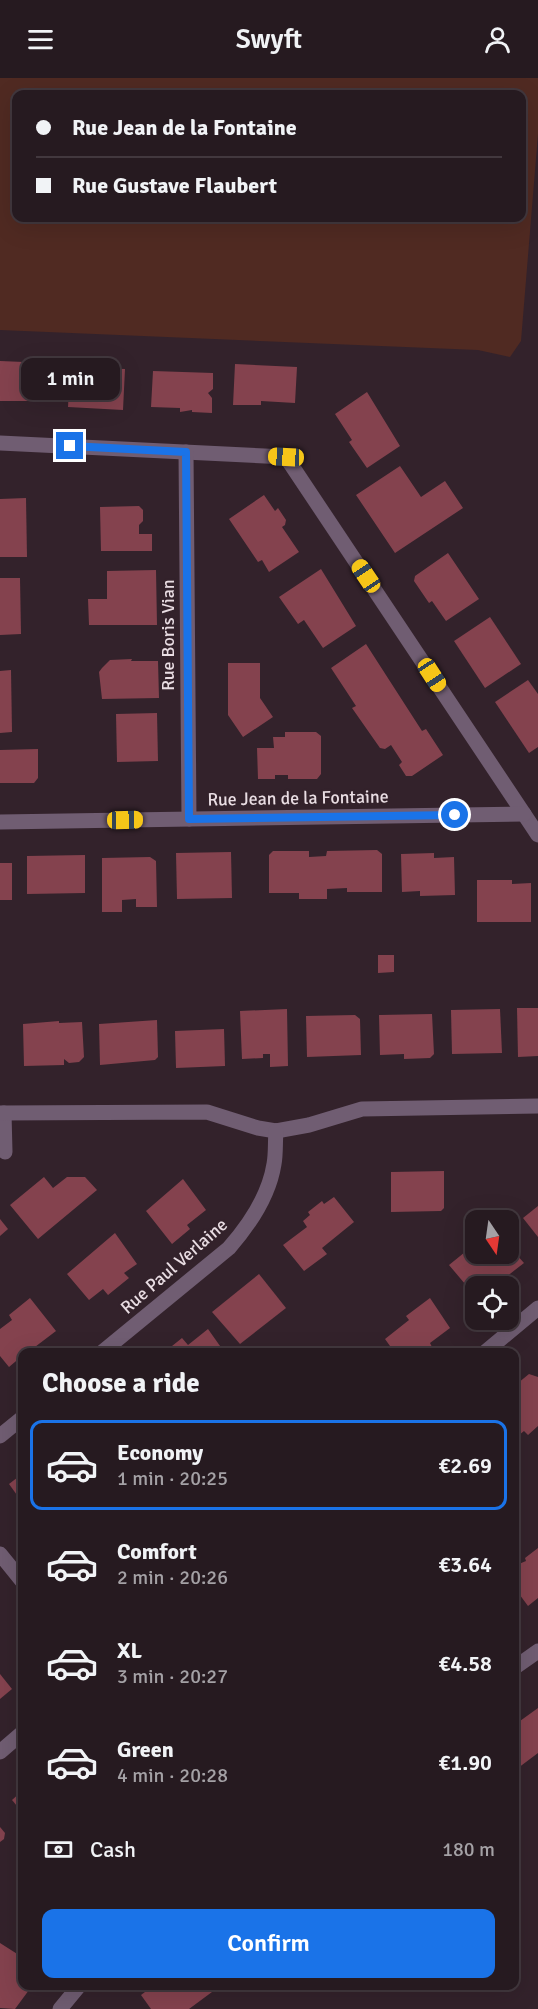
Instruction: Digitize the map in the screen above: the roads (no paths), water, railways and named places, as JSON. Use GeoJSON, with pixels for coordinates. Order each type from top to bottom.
{"type":"FeatureCollection","features":[{"type":"Feature","properties":{"kind":"street"},"geometry":{"type":"LineString","coordinates":[[0,442],[286,457],[538,835]]}},
{"type":"Feature","properties":{"kind":"street","name":"Rue Boris Vian"},"geometry":{"type":"LineString","coordinates":[[186,452],[189,819]]}},
{"type":"Feature","properties":{"kind":"street","name":"Rue Jean de la Fontaine"},"geometry":{"type":"LineString","coordinates":[[0,822],[524,814]]}},
{"type":"Feature","properties":{"kind":"street"},"geometry":{"type":"LineString","coordinates":[[5,1152],[2,1113],[207,1112],[258,1128],[276,1131],[309,1125],[362,1109],[538,1106]]}},
{"type":"Feature","properties":{"kind":"street","name":"Rue Paul Verlaine"},"geometry":{"type":"LineString","coordinates":[[107,1348],[229,1248],[245,1230],[259,1207],[272,1176],[275,1164],[276,1131]]}},
{"type":"Feature","properties":{"kind":"street"},"geometry":{"type":"LineString","coordinates":[[490,1348],[538,1308]]}},
{"type":"Feature","properties":{"kind":"street"},"geometry":{"type":"LineString","coordinates":[[0,1436],[18,1421]]}},
{"type":"Feature","properties":{"kind":"street"},"geometry":{"type":"LineString","coordinates":[[0,1554],[18,1576]]}},
{"type":"Feature","properties":{"kind":"street"},"geometry":{"type":"LineString","coordinates":[[519,1664],[538,1651]]}},
{"type":"Feature","properties":{"kind":"street"},"geometry":{"type":"LineString","coordinates":[[0,1752],[18,1736]]}},
{"type":"Feature","properties":{"kind":"street"},"geometry":{"type":"LineString","coordinates":[[60,2009],[76,1990]]}}]}
